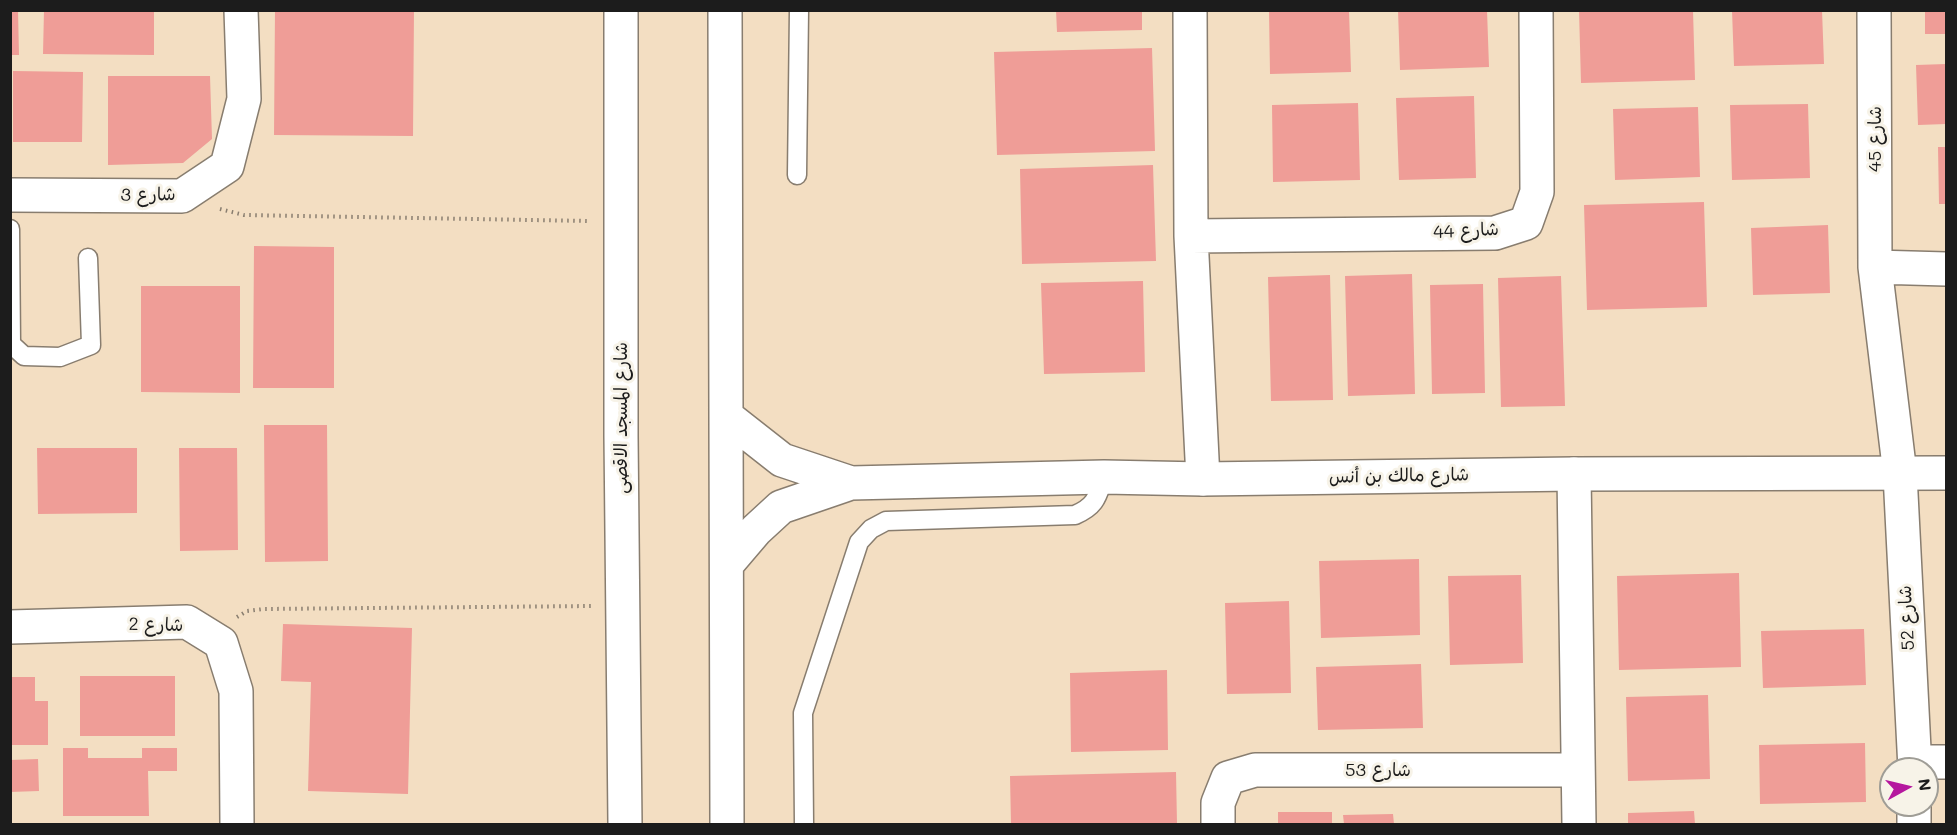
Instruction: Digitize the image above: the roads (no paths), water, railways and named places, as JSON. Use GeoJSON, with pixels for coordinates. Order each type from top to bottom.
{"type":"FeatureCollection","features":[{"type":"Feature","properties":{"kind":"street","name":"شارع 3"},"geometry":{"type":"LineString","coordinates":[[10,195],[182,196],[227,166],[243,99],[241,10]]}},
{"type":"Feature","properties":{"kind":"street","name":"شارع المسجد الاقصى"},"geometry":{"type":"LineString","coordinates":[[621,10],[625,825]]}},
{"type":"Feature","properties":{"kind":"street"},"geometry":{"type":"LineString","coordinates":[[725,10],[727,825]]}},
{"type":"Feature","properties":{"kind":"street"},"geometry":{"type":"LineString","coordinates":[[1190,10],[1191,236],[1203,479]]}},
{"type":"Feature","properties":{"kind":"street","name":"شارع 44"},"geometry":{"type":"LineString","coordinates":[[1191,236],[1495,233],[1526,223],[1537,192],[1536,10]]}},
{"type":"Feature","properties":{"kind":"street","name":"شارع 45"},"geometry":{"type":"LineString","coordinates":[[1874,10],[1875,267],[1900,474]]}},
{"type":"Feature","properties":{"kind":"street"},"geometry":{"type":"LineString","coordinates":[[1875,267],[1947,269]]}},
{"type":"Feature","properties":{"kind":"street","name":"شارع مالك بن أنس"},"geometry":{"type":"LineString","coordinates":[[726,416],[782,460],[851,483]]}},
{"type":"Feature","properties":{"kind":"street","name":"شارع مالك بن أنس"},"geometry":{"type":"LineString","coordinates":[[727,564],[756,530],[781,507],[851,483],[1104,477],[1203,479],[1574,474],[1947,473]]}},
{"type":"Feature","properties":{"kind":"street"},"geometry":{"type":"LineString","coordinates":[[1574,474],[1579,825]]}},
{"type":"Feature","properties":{"kind":"street","name":"شارع 52"},"geometry":{"type":"LineString","coordinates":[[1900,474],[1924,757]]}},
{"type":"Feature","properties":{"kind":"street","name":"شارع 2"},"geometry":{"type":"LineString","coordinates":[[10,627],[187,622],[221,643],[236,691],[237,825]]}},
{"type":"Feature","properties":{"kind":"street","name":"شارع 53"},"geometry":{"type":"LineString","coordinates":[[1218,825],[1218,803],[1228,778],[1255,770],[1578,770]]}},
{"type":"Feature","properties":{"kind":"lane"},"geometry":{"type":"LineString","coordinates":[[797,176],[799,10]]}},
{"type":"Feature","properties":{"kind":"lane"},"geometry":{"type":"LineString","coordinates":[[10,229],[11,344],[24,356],[60,357],[91,345],[88,258]]}},
{"type":"Feature","properties":{"kind":"lane"},"geometry":{"type":"LineString","coordinates":[[804,825],[803,713],[859,542],[871,529],[886,521],[1075,515],[1086,510],[1095,501],[1104,477]]}}]}
